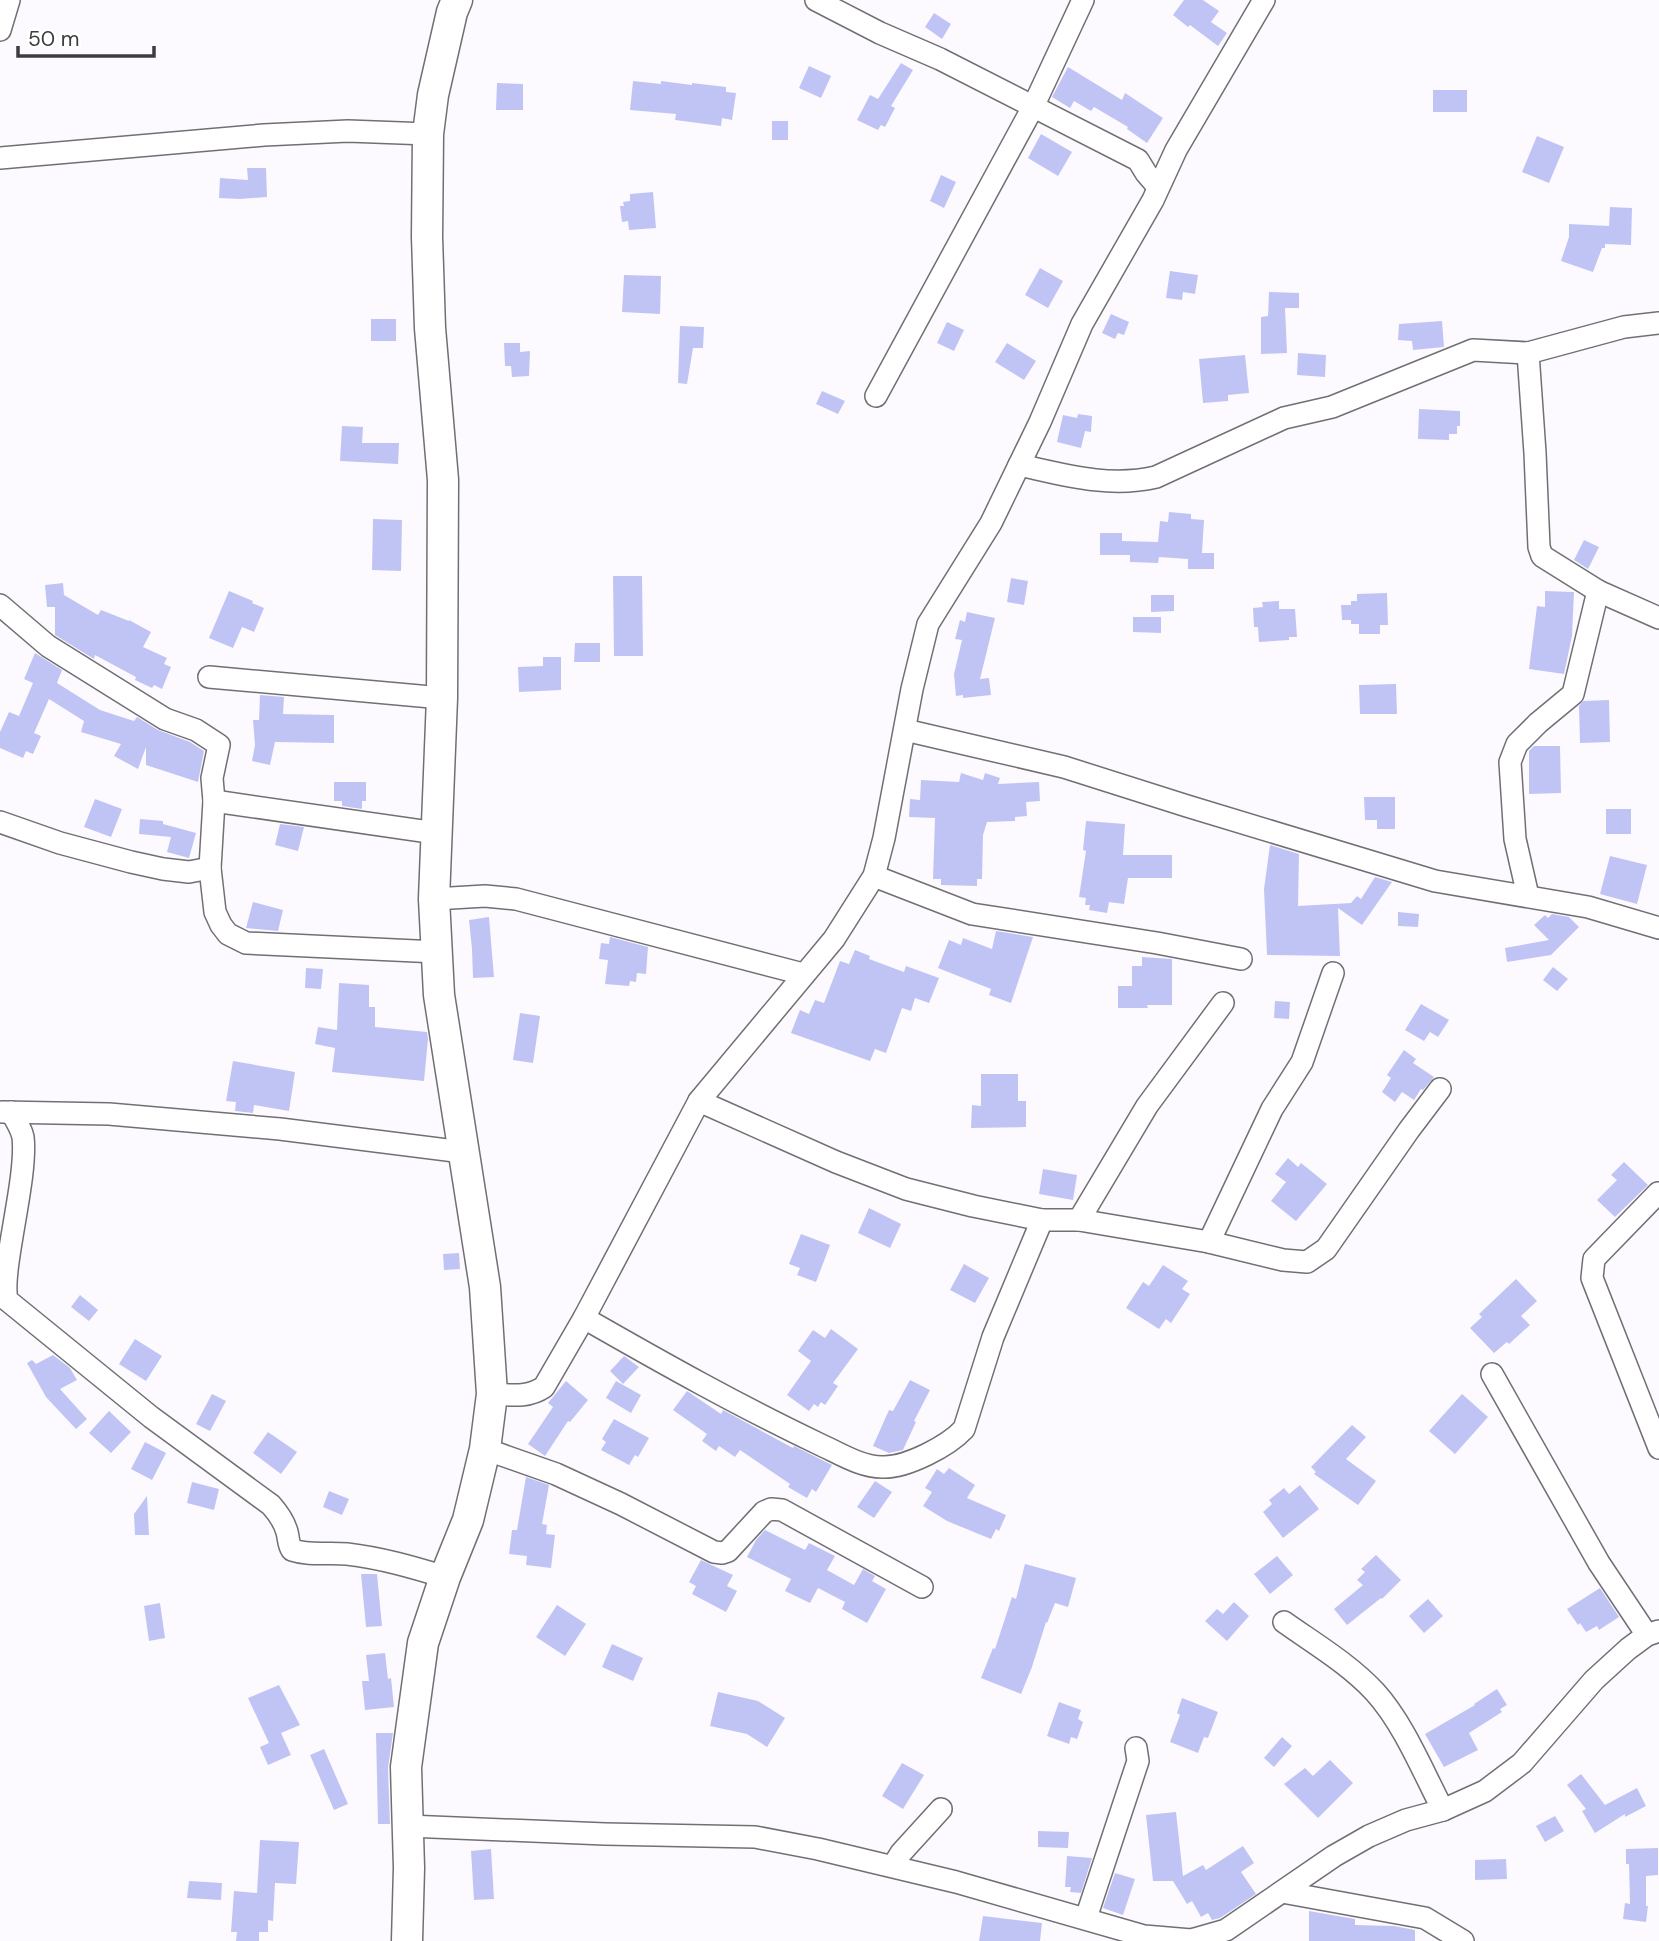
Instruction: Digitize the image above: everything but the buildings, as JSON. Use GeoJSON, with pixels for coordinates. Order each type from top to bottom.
{"type":"FeatureCollection","features":[{"type":"Feature","properties":{"kind":"street"},"geometry":{"type":"LineString","coordinates":[[0,30],[9,0]]}},
{"type":"Feature","properties":{"kind":"street"},"geometry":{"type":"LineString","coordinates":[[407,1941],[409,1868],[406,1767],[423,1643],[468,1520],[485,1449],[492,1394],[485,1287],[439,995],[434,899],[442,698],[443,480],[430,328],[428,134],[433,95],[457,0]]}},
{"type":"Feature","properties":{"kind":"street"},"geometry":{"type":"LineString","coordinates":[[816,0],[880,33],[940,59],[1138,160],[1158,187]]}},
{"type":"Feature","properties":{"kind":"street"},"geometry":{"type":"LineString","coordinates":[[876,396],[1033,107],[1083,0]]}},
{"type":"Feature","properties":{"kind":"street"},"geometry":{"type":"LineString","coordinates":[[492,1394],[524,1395],[535,1393],[544,1387],[584,1318],[699,1101],[834,939],[874,876],[928,624],[991,523],[1082,324],[1153,200],[1176,150],[1264,0]]}},
{"type":"Feature","properties":{"kind":"street"},"geometry":{"type":"LineString","coordinates":[[0,158],[264,135],[348,131],[428,134]]}},
{"type":"Feature","properties":{"kind":"street"},"geometry":{"type":"LineString","coordinates":[[1019,465],[1091,481],[1137,482],[1156,477],[1284,418],[1332,407],[1473,350],[1528,353],[1624,327],[1659,323]]}},
{"type":"Feature","properties":{"kind":"street"},"geometry":{"type":"LineString","coordinates":[[1528,353],[1539,547],[1542,556],[1598,591],[1659,618]]}},
{"type":"Feature","properties":{"kind":"street"},"geometry":{"type":"LineString","coordinates":[[1528,896],[1515,839],[1510,762],[1517,744],[1573,694],[1598,591]]}},
{"type":"Feature","properties":{"kind":"street"},"geometry":{"type":"LineString","coordinates":[[0,605],[48,646],[165,719],[195,730],[219,745],[212,778],[214,801],[210,868],[215,912],[228,934],[246,943],[436,952]]}},
{"type":"Feature","properties":{"kind":"street"},"geometry":{"type":"LineString","coordinates":[[208,677],[442,698]]}},
{"type":"Feature","properties":{"kind":"street"},"geometry":{"type":"LineString","coordinates":[[905,730],[1064,767],[1435,881],[1588,908],[1659,928]]}},
{"type":"Feature","properties":{"kind":"street"},"geometry":{"type":"LineString","coordinates":[[214,801],[436,832]]}},
{"type":"Feature","properties":{"kind":"street"},"geometry":{"type":"LineString","coordinates":[[0,822],[60,843],[131,862],[189,872],[210,868]]}},
{"type":"Feature","properties":{"kind":"street"},"geometry":{"type":"LineString","coordinates":[[874,876],[972,914],[1241,959]]}},
{"type":"Feature","properties":{"kind":"street"},"geometry":{"type":"LineString","coordinates":[[434,899],[485,896],[516,899],[803,974]]}},
{"type":"Feature","properties":{"kind":"street"},"geometry":{"type":"LineString","coordinates":[[1209,1242],[1272,1109],[1302,1062],[1333,973]]}},
{"type":"Feature","properties":{"kind":"street"},"geometry":{"type":"LineString","coordinates":[[1079,1220],[1147,1106],[1223,1003]]}},
{"type":"Feature","properties":{"kind":"street"},"geometry":{"type":"LineString","coordinates":[[699,1101],[836,1163],[906,1189],[1042,1220],[1079,1220],[1209,1242],[1283,1260],[1307,1262],[1326,1250],[1440,1089]]}},
{"type":"Feature","properties":{"kind":"street"},"geometry":{"type":"LineString","coordinates":[[6,1112],[109,1114],[280,1129],[463,1152]]}},
{"type":"Feature","properties":{"kind":"street"},"geometry":{"type":"LineString","coordinates":[[6,1112],[20,1129],[23,1145],[20,1175],[2,1247],[0,1284],[7,1300],[151,1417],[271,1505],[280,1515],[292,1550],[302,1554],[344,1554],[388,1560],[445,1577]]}},
{"type":"Feature","properties":{"kind":"street"},"geometry":{"type":"LineString","coordinates":[[1658,1193],[1594,1258],[1592,1278],[1659,1448]]}},
{"type":"Feature","properties":{"kind":"street"},"geometry":{"type":"LineString","coordinates":[[584,1318],[776,1424],[860,1463],[883,1468],[905,1463],[955,1439],[964,1429],[993,1337],[1042,1220]]}},
{"type":"Feature","properties":{"kind":"street"},"geometry":{"type":"LineString","coordinates":[[408,1826],[755,1837],[893,1866],[1144,1936],[1191,1940],[1226,1930],[1334,1856],[1369,1836],[1406,1820],[1443,1810],[1485,1791],[1522,1763],[1594,1680],[1628,1649],[1653,1633],[1599,1563],[1492,1374]]}},
{"type":"Feature","properties":{"kind":"street"},"geometry":{"type":"LineString","coordinates":[[485,1449],[566,1479],[714,1552],[728,1551],[764,1512],[771,1509],[782,1510],[922,1587]]}},
{"type":"Feature","properties":{"kind":"street"},"geometry":{"type":"LineString","coordinates":[[1284,1622],[1347,1666],[1376,1693],[1396,1720],[1443,1810]]}},
{"type":"Feature","properties":{"kind":"street"},"geometry":{"type":"LineString","coordinates":[[1086,1918],[1138,1762],[1136,1748]]}},
{"type":"Feature","properties":{"kind":"street"},"geometry":{"type":"LineString","coordinates":[[893,1866],[901,1853],[941,1809]]}},
{"type":"Feature","properties":{"kind":"street"},"geometry":{"type":"LineString","coordinates":[[1282,1892],[1425,1918],[1463,1941]]}}]}
